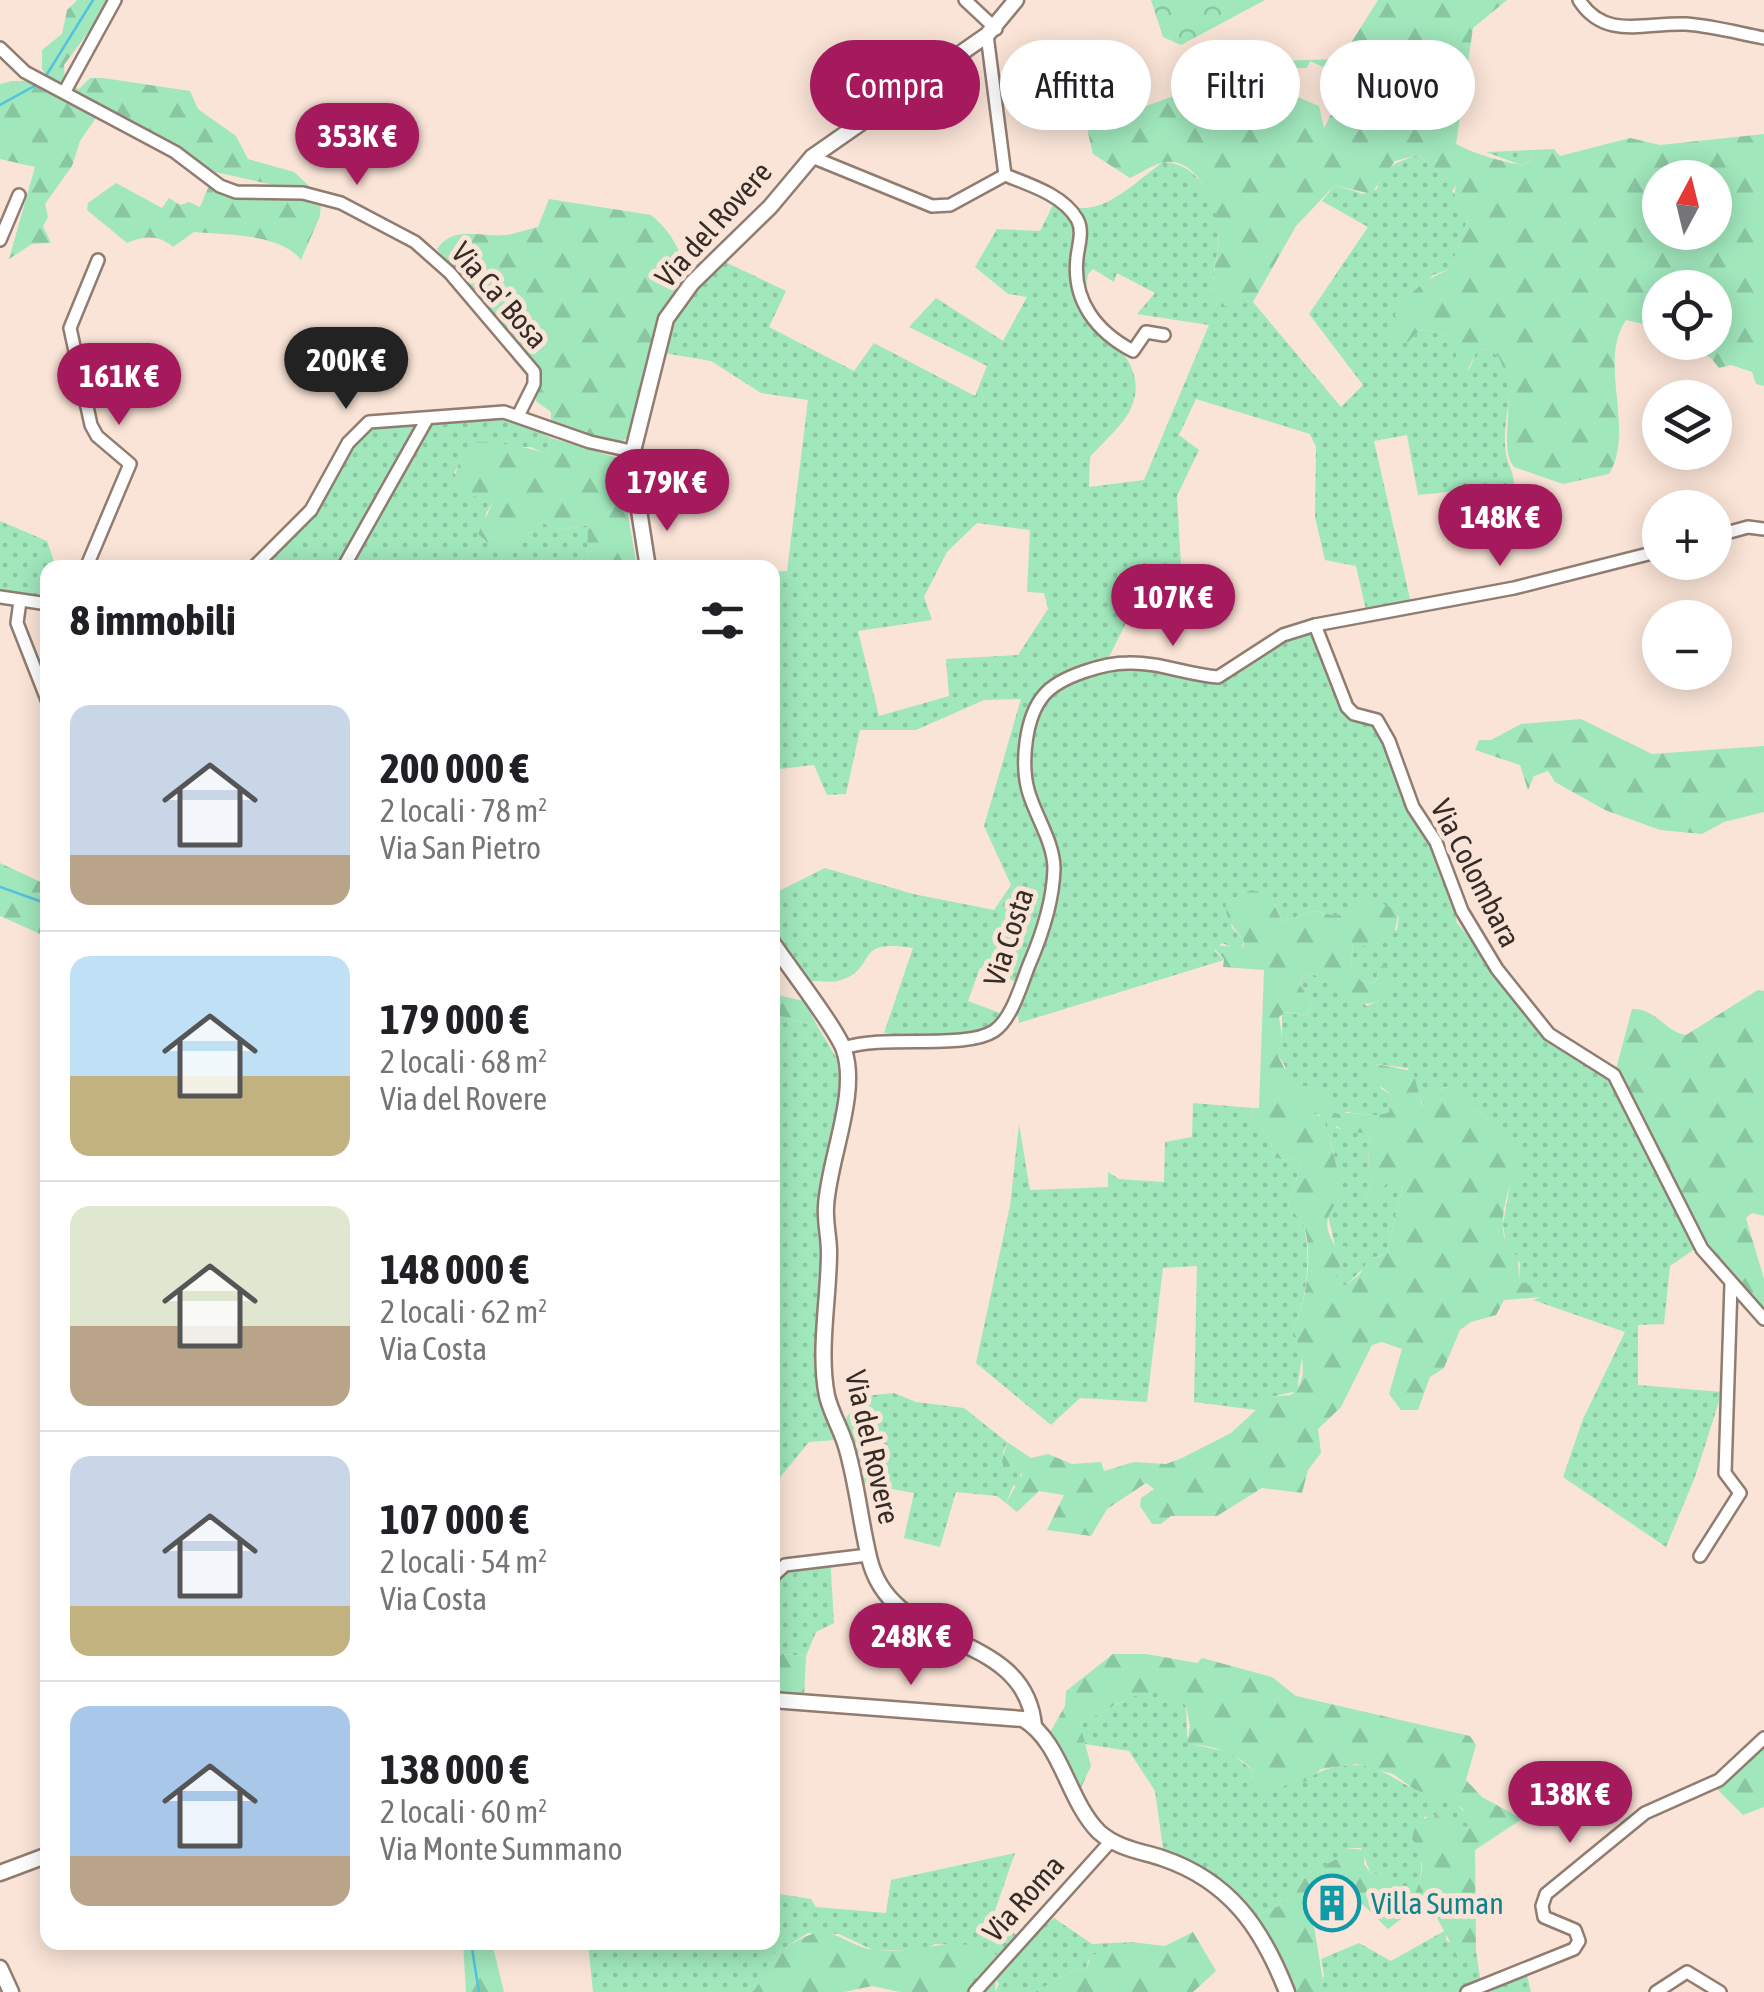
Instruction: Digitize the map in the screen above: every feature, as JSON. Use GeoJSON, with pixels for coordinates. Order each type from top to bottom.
{"type":"FeatureCollection","features":[{"type":"Feature","properties":{"kind":"street"},"geometry":{"type":"LineString","coordinates":[[65,91],[115,0]]}},
{"type":"Feature","properties":{"kind":"street"},"geometry":{"type":"LineString","coordinates":[[966,0],[992,32],[1005,175]]}},
{"type":"Feature","properties":{"kind":"street"},"geometry":{"type":"LineString","coordinates":[[992,32],[1016,0]]}},
{"type":"Feature","properties":{"kind":"street"},"geometry":{"type":"LineString","coordinates":[[1579,0],[1590,16],[1624,28],[1680,24],[1764,38]]}},
{"type":"Feature","properties":{"kind":"street","name":"Via del Rovere"},"geometry":{"type":"LineString","coordinates":[[647,560],[632,452],[666,319],[692,283],[770,207],[812,157],[992,32]]}},
{"type":"Feature","properties":{"kind":"street","name":"Via Ca' Bosa"},"geometry":{"type":"LineString","coordinates":[[0,48],[43,80],[174,152],[220,186],[236,192],[304,193],[342,203],[415,242],[450,273],[534,372],[534,384],[519,414]]}},
{"type":"Feature","properties":{"kind":"street"},"geometry":{"type":"LineString","coordinates":[[812,157],[932,206],[950,205],[1005,175]]}},
{"type":"Feature","properties":{"kind":"street"},"geometry":{"type":"LineString","coordinates":[[1005,175],[1050,194],[1077,218],[1080,234],[1076,276],[1089,316],[1106,336],[1134,351],[1146,332],[1164,334]]}},
{"type":"Feature","properties":{"kind":"street"},"geometry":{"type":"LineString","coordinates":[[0,240],[19,195]]}},
{"type":"Feature","properties":{"kind":"street"},"geometry":{"type":"LineString","coordinates":[[89,560],[130,464],[96,436],[91,425],[70,328],[98,260]]}},
{"type":"Feature","properties":{"kind":"street"},"geometry":{"type":"LineString","coordinates":[[261,560],[311,510],[358,429],[369,422],[519,414],[590,442],[632,452]]}},
{"type":"Feature","properties":{"kind":"street"},"geometry":{"type":"LineString","coordinates":[[348,560],[428,419]]}},
{"type":"Feature","properties":{"kind":"street"},"geometry":{"type":"LineString","coordinates":[[1732,531],[1748,527],[1764,529]]}},
{"type":"Feature","properties":{"kind":"street","name":"Via Costa"},"geometry":{"type":"LineString","coordinates":[[844,1048],[874,1039],[971,1038],[990,1034],[1004,1022],[1038,943],[1054,866],[1024,768],[1028,736],[1044,695],[1109,664],[1148,664],[1218,678],[1283,635],[1315,625],[1514,588],[1642,556]]}},
{"type":"Feature","properties":{"kind":"street"},"geometry":{"type":"LineString","coordinates":[[0,597],[40,603]]}},
{"type":"Feature","properties":{"kind":"street"},"geometry":{"type":"LineString","coordinates":[[20,602],[17,623],[40,682]]}},
{"type":"Feature","properties":{"kind":"street","name":"Via Colombara"},"geometry":{"type":"LineString","coordinates":[[1315,625],[1347,706],[1354,714],[1377,720],[1389,740],[1412,806],[1436,842],[1462,911],[1498,970],[1549,1034],[1614,1075],[1702,1249],[1764,1318]]}},
{"type":"Feature","properties":{"kind":"street"},"geometry":{"type":"LineString","coordinates":[[780,954],[844,1048]]}},
{"type":"Feature","properties":{"kind":"street","name":"Via del Rovere"},"geometry":{"type":"LineString","coordinates":[[844,1048],[845,1094],[826,1210],[826,1369],[828,1398],[846,1443],[868,1555],[888,1601],[904,1616],[986,1654],[1021,1688],[1034,1714],[1034,1726]]}},
{"type":"Feature","properties":{"kind":"street"},"geometry":{"type":"LineString","coordinates":[[1700,1556],[1740,1492],[1724,1473],[1732,1284]]}},
{"type":"Feature","properties":{"kind":"street"},"geometry":{"type":"LineString","coordinates":[[780,1569],[784,1565],[868,1555]]}},
{"type":"Feature","properties":{"kind":"street"},"geometry":{"type":"LineString","coordinates":[[780,1701],[1007,1717],[1034,1726],[1085,1815],[1112,1841],[1190,1868],[1224,1889],[1259,1931],[1282,1990]]}},
{"type":"Feature","properties":{"kind":"street"},"geometry":{"type":"LineString","coordinates":[[1467,1992],[1574,1949],[1578,1941],[1575,1930],[1544,1917],[1546,1894],[1645,1813],[1718,1780],[1764,1738]]}},
{"type":"Feature","properties":{"kind":"street","name":"Via Roma"},"geometry":{"type":"LineString","coordinates":[[975,1992],[1112,1841]]}},
{"type":"Feature","properties":{"kind":"street"},"geometry":{"type":"LineString","coordinates":[[0,1873],[40,1858]]}},
{"type":"Feature","properties":{"kind":"street"},"geometry":{"type":"LineString","coordinates":[[0,1968],[10,1992]]}},
{"type":"Feature","properties":{"kind":"street"},"geometry":{"type":"LineString","coordinates":[[1656,1992],[1686,1972],[1720,1992]]}},
{"type":"Feature","properties":{"kind":"green space"},"geometry":{"type":"Polygon","coordinates":[[[77,0],[112,0],[64,65],[65,81],[79,89],[90,78],[103,78],[190,91],[198,109],[236,136],[248,159],[294,172],[319,195],[215,172],[155,133],[48,78],[42,69],[42,50],[62,34],[67,10],[77,0]]]}},
{"type":"Feature","properties":{"kind":"green space"},"geometry":{"type":"Polygon","coordinates":[[[1151,0],[1265,0],[1190,40],[1163,37],[1151,0]]]}},
{"type":"Feature","properties":{"kind":"green space"},"geometry":{"type":"Polygon","coordinates":[[[1378,0],[1507,0],[1473,28],[1471,40],[1353,40],[1378,0]]]}},
{"type":"Feature","properties":{"kind":"green space"},"geometry":{"type":"Polygon","coordinates":[[[1300,60],[1320,60],[1320,66],[1310,61],[1307,68],[1300,68],[1300,60]]]}},
{"type":"Feature","properties":{"kind":"green space"},"geometry":{"type":"Polygon","coordinates":[[[36,81],[98,115],[80,141],[72,166],[45,204],[48,217],[43,226],[51,243],[32,244],[9,259],[35,167],[0,159],[0,84],[36,81]]]}},
{"type":"Feature","properties":{"kind":"green space"},"geometry":{"type":"Polygon","coordinates":[[[1171,97],[1171,130],[1300,130],[1300,98],[1319,106],[1320,130],[1458,130],[1456,144],[1522,165],[1533,159],[1531,150],[1554,149],[1560,156],[1630,138],[1660,145],[1764,134],[1764,386],[1756,384],[1752,372],[1731,365],[1719,368],[1713,360],[1732,360],[1732,270],[1642,270],[1642,324],[1626,320],[1615,355],[1619,437],[1609,474],[1563,484],[1514,467],[1507,446],[1508,387],[1498,356],[1485,348],[1476,352],[1466,374],[1460,370],[1451,336],[1421,329],[1407,343],[1392,341],[1394,317],[1408,296],[1450,269],[1471,210],[1453,202],[1456,186],[1418,155],[1395,161],[1371,194],[1335,185],[1296,226],[1253,302],[1222,307],[1215,303],[1213,285],[1218,222],[1210,198],[1196,176],[1187,167],[1166,162],[1130,178],[1093,154],[1087,130],[1151,130],[1151,104],[1171,97]]]}},
{"type":"Feature","properties":{"kind":"green space"},"geometry":{"type":"Polygon","coordinates":[[[1531,150],[1533,159],[1521,165],[1486,152],[1531,150]]]}},
{"type":"Feature","properties":{"kind":"green space"},"geometry":{"type":"Polygon","coordinates":[[[1418,155],[1456,186],[1452,191],[1471,210],[1450,269],[1433,275],[1392,323],[1411,339],[1421,329],[1451,336],[1469,370],[1476,352],[1485,348],[1498,356],[1508,383],[1505,441],[1514,485],[1418,495],[1407,435],[1374,441],[1411,603],[1366,610],[1356,566],[1325,560],[1315,517],[1316,447],[1310,434],[1196,399],[1179,435],[1199,450],[1177,496],[1182,581],[1175,606],[1169,592],[1146,583],[1106,663],[1201,679],[1281,639],[1282,627],[1322,627],[1344,715],[1373,722],[1391,762],[1440,841],[1457,923],[1489,960],[1525,1016],[1615,1073],[1702,1244],[1670,1266],[1664,1324],[1638,1325],[1638,1385],[1722,1392],[1695,1477],[1666,1547],[1563,1477],[1583,1419],[1625,1332],[1533,1300],[1541,1297],[1519,1281],[1520,1263],[1506,1246],[1503,1224],[1510,1185],[1524,1158],[1510,1141],[1498,1135],[1483,1113],[1470,1109],[1453,1090],[1436,1091],[1423,1106],[1408,1068],[1375,1064],[1381,1089],[1391,1094],[1389,1112],[1379,1116],[1346,1112],[1336,1128],[1370,1133],[1368,1168],[1374,1176],[1366,1199],[1388,1181],[1404,1181],[1386,1255],[1375,1257],[1346,1285],[1333,1284],[1346,1251],[1345,1246],[1335,1246],[1327,1211],[1336,1192],[1336,1164],[1320,1115],[1292,1110],[1285,1104],[1285,1066],[1277,1054],[1282,1012],[1308,1016],[1311,1001],[1300,985],[1301,977],[1309,973],[1327,979],[1367,1006],[1382,999],[1378,973],[1375,983],[1361,981],[1351,965],[1353,943],[1376,940],[1379,934],[1397,930],[1399,916],[1391,909],[1369,902],[1336,916],[1315,911],[1282,921],[1275,905],[1251,890],[1226,902],[1232,928],[1244,941],[1240,950],[1222,943],[1214,950],[1224,960],[1019,1023],[1018,1015],[1011,1013],[1022,984],[980,968],[968,1001],[1000,1013],[977,1035],[948,1041],[884,1033],[913,948],[881,947],[852,975],[836,981],[802,984],[780,954],[780,890],[825,868],[913,894],[994,910],[1011,885],[984,826],[1021,699],[984,700],[916,730],[860,730],[846,794],[827,795],[814,765],[780,769],[780,572],[787,571],[808,400],[761,393],[711,361],[658,352],[674,312],[719,259],[786,291],[769,327],[854,371],[874,343],[975,396],[987,366],[909,327],[936,298],[1003,341],[1027,297],[1008,294],[975,267],[997,229],[1040,231],[1056,199],[1085,208],[1099,205],[1163,162],[1186,168],[1210,195],[1219,231],[1213,284],[1215,303],[1253,302],[1341,407],[1363,385],[1309,314],[1368,227],[1322,201],[1335,185],[1363,194],[1377,189],[1387,170],[1418,155]],[[1093,269],[1088,274],[1083,305],[1087,323],[1110,339],[1128,360],[1136,385],[1128,414],[1090,457],[1089,487],[1144,480],[1209,325],[1137,314],[1155,293],[1117,273],[1114,282],[1093,269]],[[977,523],[947,552],[924,597],[932,620],[858,631],[879,716],[949,696],[946,659],[1018,655],[1048,609],[1044,593],[1027,592],[1030,530],[977,523]]]}},
{"type":"Feature","properties":{"kind":"green space"},"geometry":{"type":"Polygon","coordinates":[[[221,180],[321,201],[320,216],[301,260],[280,245],[236,235],[194,232],[173,247],[152,238],[127,243],[87,210],[88,203],[116,183],[162,208],[169,198],[180,205],[189,202],[200,207],[208,188],[221,180]]]}},
{"type":"Feature","properties":{"kind":"green space"},"geometry":{"type":"Polygon","coordinates":[[[549,199],[651,215],[671,236],[689,277],[658,333],[631,436],[619,443],[551,428],[551,412],[536,401],[537,366],[504,335],[437,249],[460,234],[505,235],[538,227],[549,199]]]}},
{"type":"Feature","properties":{"kind":"green space"},"geometry":{"type":"Polygon","coordinates":[[[511,418],[551,438],[547,455],[531,447],[468,449],[454,473],[493,502],[486,513],[483,540],[508,552],[524,532],[531,533],[540,522],[558,529],[589,525],[587,560],[265,560],[316,508],[354,437],[378,424],[433,425],[511,418]]]}},
{"type":"Feature","properties":{"kind":"green space"},"geometry":{"type":"Polygon","coordinates":[[[551,438],[618,458],[636,560],[587,560],[588,525],[558,529],[540,522],[531,533],[524,532],[508,552],[491,546],[478,534],[493,502],[457,489],[455,477],[468,449],[478,442],[492,442],[547,455],[551,438]]]}},
{"type":"Feature","properties":{"kind":"green space"},"geometry":{"type":"Polygon","coordinates":[[[0,521],[47,541],[54,560],[40,560],[40,599],[0,595],[0,521]]]}},
{"type":"Feature","properties":{"kind":"green space"},"geometry":{"type":"Polygon","coordinates":[[[1581,719],[1652,754],[1764,746],[1764,812],[1724,822],[1702,834],[1660,830],[1605,810],[1555,782],[1548,771],[1534,776],[1528,790],[1520,765],[1475,750],[1479,740],[1491,740],[1521,724],[1581,719]]]}},
{"type":"Feature","properties":{"kind":"green space"},"geometry":{"type":"Polygon","coordinates":[[[0,863],[40,882],[40,934],[0,916],[0,863]]]}},
{"type":"Feature","properties":{"kind":"green space"},"geometry":{"type":"Polygon","coordinates":[[[1251,890],[1269,894],[1282,921],[1315,911],[1336,916],[1373,900],[1399,912],[1394,934],[1379,935],[1375,949],[1353,943],[1351,965],[1361,981],[1375,983],[1381,966],[1388,967],[1391,979],[1382,999],[1371,1003],[1352,1001],[1309,973],[1301,977],[1300,985],[1311,1001],[1308,1016],[1285,1012],[1279,1017],[1282,1037],[1277,1054],[1292,1083],[1285,1104],[1323,1117],[1338,1175],[1340,1188],[1327,1227],[1335,1246],[1346,1246],[1346,1251],[1333,1284],[1346,1285],[1360,1274],[1368,1259],[1386,1255],[1404,1181],[1388,1181],[1375,1201],[1366,1199],[1374,1176],[1368,1168],[1370,1133],[1344,1132],[1332,1121],[1332,1116],[1339,1114],[1389,1112],[1391,1094],[1370,1079],[1375,1064],[1413,1071],[1422,1106],[1434,1089],[1457,1087],[1470,1109],[1483,1113],[1498,1135],[1510,1140],[1524,1158],[1520,1179],[1510,1185],[1507,1194],[1504,1233],[1518,1256],[1519,1281],[1536,1288],[1542,1297],[1504,1300],[1496,1315],[1471,1322],[1460,1330],[1444,1368],[1430,1377],[1418,1410],[1401,1410],[1389,1394],[1402,1349],[1382,1342],[1372,1345],[1341,1407],[1318,1429],[1321,1453],[1308,1470],[1302,1493],[1262,1488],[1217,1516],[1171,1516],[1161,1524],[1152,1524],[1140,1506],[1141,1498],[1154,1489],[1146,1483],[1107,1509],[1091,1536],[1047,1530],[1064,1495],[1039,1491],[1017,1512],[1006,1503],[1022,1475],[1017,1466],[1006,1467],[1002,1462],[1007,1442],[1031,1458],[1048,1454],[1072,1464],[1101,1462],[1104,1471],[1134,1462],[1166,1464],[1231,1433],[1270,1397],[1291,1395],[1301,1380],[1302,1363],[1293,1329],[1305,1292],[1308,1250],[1303,1223],[1288,1208],[1301,1163],[1298,1157],[1288,1161],[1273,1157],[1271,1140],[1252,1118],[1253,1108],[1259,1108],[1264,970],[1223,967],[1224,959],[1211,945],[1243,947],[1244,941],[1228,919],[1226,902],[1251,890]]]}},
{"type":"Feature","properties":{"kind":"green space"},"geometry":{"type":"Polygon","coordinates":[[[1758,990],[1764,991],[1764,1216],[1752,1213],[1746,1218],[1764,1279],[1764,1320],[1709,1257],[1615,1073],[1632,1009],[1648,1012],[1686,1035],[1758,990]]]}},
{"type":"Feature","properties":{"kind":"green space"},"geometry":{"type":"Polygon","coordinates":[[[780,996],[804,1001],[818,1027],[780,1016],[780,996]]]}},
{"type":"Feature","properties":{"kind":"green space"},"geometry":{"type":"Polygon","coordinates":[[[780,1016],[818,1027],[837,1059],[840,1086],[818,1217],[824,1302],[819,1392],[835,1440],[809,1442],[780,1477],[780,1016]]]}},
{"type":"Feature","properties":{"kind":"green space"},"geometry":{"type":"Polygon","coordinates":[[[1286,1084],[1332,1089],[1330,1110],[1284,1105],[1286,1084]]]}},
{"type":"Feature","properties":{"kind":"green space"},"geometry":{"type":"Polygon","coordinates":[[[1193,1103],[1253,1108],[1252,1118],[1271,1140],[1273,1157],[1288,1161],[1298,1157],[1301,1163],[1288,1208],[1302,1219],[1308,1260],[1305,1290],[1293,1329],[1303,1350],[1297,1391],[1271,1397],[1256,1410],[1194,1402],[1197,1266],[1163,1268],[1147,1402],[1080,1398],[1051,1425],[976,1363],[1010,1206],[1019,1124],[1030,1190],[1108,1187],[1108,1172],[1119,1179],[1164,1182],[1165,1142],[1192,1137],[1193,1103]]]}},
{"type":"Feature","properties":{"kind":"green space"},"geometry":{"type":"Polygon","coordinates":[[[894,1393],[916,1402],[964,1408],[1007,1442],[1003,1452],[1006,1467],[1021,1470],[1020,1485],[1013,1486],[1006,1503],[997,1496],[956,1492],[940,1547],[904,1538],[914,1493],[854,1482],[841,1424],[864,1396],[894,1393]]]}},
{"type":"Feature","properties":{"kind":"green space"},"geometry":{"type":"Polygon","coordinates":[[[830,1556],[834,1623],[816,1632],[806,1656],[780,1654],[780,1560],[830,1556]]]}},
{"type":"Feature","properties":{"kind":"green space"},"geometry":{"type":"Polygon","coordinates":[[[780,1654],[806,1656],[804,1699],[780,1697],[780,1654]]]}},
{"type":"Feature","properties":{"kind":"green space"},"geometry":{"type":"Polygon","coordinates":[[[1113,1654],[1146,1654],[1197,1663],[1202,1658],[1272,1677],[1296,1696],[1470,1736],[1476,1745],[1466,1780],[1482,1797],[1522,1819],[1475,1850],[1476,1951],[1471,1957],[1458,1957],[1427,1899],[1388,1929],[1339,1881],[1328,1880],[1309,1896],[1323,1981],[1319,1992],[1294,1992],[1255,1916],[1284,1904],[1309,1873],[1337,1859],[1344,1848],[1365,1850],[1364,1864],[1370,1872],[1390,1879],[1388,1892],[1412,1898],[1422,1868],[1412,1839],[1416,1824],[1432,1814],[1475,1830],[1462,1808],[1414,1789],[1393,1774],[1357,1764],[1321,1769],[1307,1781],[1279,1787],[1272,1793],[1259,1791],[1251,1780],[1254,1771],[1239,1759],[1215,1748],[1187,1744],[1190,1726],[1186,1706],[1158,1693],[1132,1697],[1080,1724],[1091,1766],[1077,1796],[1048,1736],[1065,1706],[1066,1691],[1113,1654]]]}},
{"type":"Feature","properties":{"kind":"green space"},"geometry":{"type":"Polygon","coordinates":[[[1142,1691],[1168,1694],[1186,1705],[1191,1744],[1229,1752],[1254,1771],[1251,1780],[1285,1784],[1337,1767],[1364,1766],[1455,1805],[1467,1815],[1475,1830],[1439,1821],[1439,1816],[1424,1817],[1420,1887],[1412,1898],[1388,1892],[1389,1879],[1370,1872],[1361,1848],[1345,1848],[1337,1860],[1309,1873],[1284,1904],[1255,1916],[1215,1876],[1164,1855],[1155,1791],[1129,1751],[1085,1744],[1080,1724],[1142,1691]]]}},
{"type":"Feature","properties":{"kind":"green space"},"geometry":{"type":"Polygon","coordinates":[[[1764,1743],[1764,1807],[1743,1815],[1715,1787],[1764,1743]]]}},
{"type":"Feature","properties":{"kind":"green space"},"geometry":{"type":"Polygon","coordinates":[[[1015,1853],[993,1916],[1024,1941],[1054,1918],[1092,1944],[1131,1942],[1088,1961],[1085,1971],[1076,1969],[1035,1992],[995,1992],[999,1984],[974,1946],[935,1944],[926,1949],[875,1951],[839,1934],[808,1933],[773,1955],[764,1979],[752,1992],[593,1992],[589,1950],[780,1950],[780,1894],[811,1899],[816,1907],[886,1913],[891,1880],[1015,1853]]]}},
{"type":"Feature","properties":{"kind":"green space"},"geometry":{"type":"Polygon","coordinates":[[[1446,1930],[1446,1940],[1471,1957],[1476,1951],[1482,1990],[1527,1975],[1531,1992],[1319,1992],[1324,1975],[1321,1959],[1359,1943],[1391,1961],[1446,1930]]]}},
{"type":"Feature","properties":{"kind":"green space"},"geometry":{"type":"Polygon","coordinates":[[[821,1931],[873,1950],[953,1944],[984,1949],[998,1956],[995,1992],[900,1992],[872,1986],[844,1992],[752,1992],[775,1954],[821,1931]]]}},
{"type":"Feature","properties":{"kind":"green space"},"geometry":{"type":"Polygon","coordinates":[[[1193,1932],[1216,1971],[1193,1992],[1035,1992],[1076,1969],[1085,1971],[1092,1955],[1131,1942],[1165,1946],[1193,1932]]]}},
{"type":"Feature","properties":{"kind":"green space"},"geometry":{"type":"Polygon","coordinates":[[[463,1950],[494,1950],[504,1992],[466,1992],[463,1950]]]}},
{"type":"Feature","properties":{"kind":"waterway"},"geometry":{"type":"LineString","coordinates":[[44,79],[93,0]]}},
{"type":"Feature","properties":{"kind":"waterway"},"geometry":{"type":"LineString","coordinates":[[0,105],[38,84]]}},
{"type":"Feature","properties":{"kind":"waterway"},"geometry":{"type":"LineString","coordinates":[[0,887],[40,901]]}},
{"type":"Feature","properties":{"kind":"waterway"},"geometry":{"type":"LineString","coordinates":[[472,1950],[479,1992]]}},
{"type":"Feature","properties":{"kind":"place","name":"Villa Suman"},"geometry":{"type":"Point","coordinates":[1332,1903]}}]}
